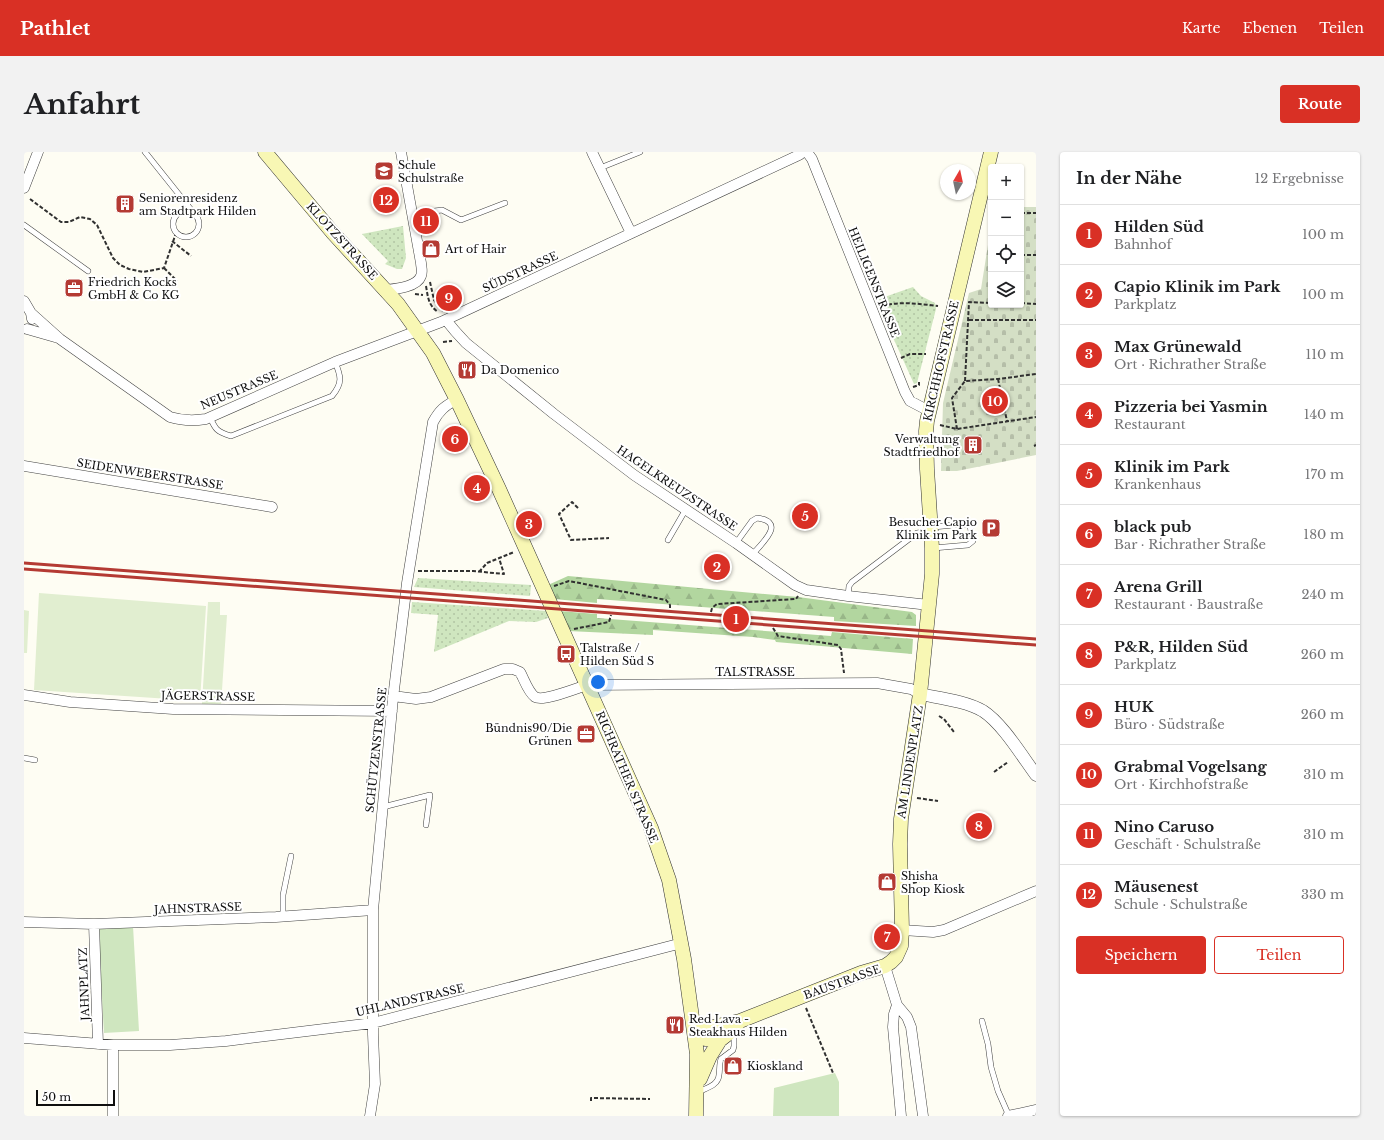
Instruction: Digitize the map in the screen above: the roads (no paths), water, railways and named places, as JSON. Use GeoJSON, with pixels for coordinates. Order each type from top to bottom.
{"type":"FeatureCollection","features":[{"type":"Feature","properties":{"kind":"main road","name":"KLOTZSTRASSE"},"geometry":{"type":"LineString","coordinates":[[266,152],[333,233],[398,304],[417,330]]}},
{"type":"Feature","properties":{"kind":"main road","name":"KIRCHHOFSTRASSE"},"geometry":{"type":"LineString","coordinates":[[920,694],[929,605],[932,548],[926,431],[928,412],[991,152]]}},
{"type":"Feature","properties":{"kind":"main road","name":"RICHRATHER STRASSE"},"geometry":{"type":"LineString","coordinates":[[417,330],[433,353],[499,489],[651,828],[669,880],[682,943],[697,1054],[696,1116]]}},
{"type":"Feature","properties":{"kind":"main road","name":"AM LINDENPLATZ"},"geometry":{"type":"LineString","coordinates":[[902,930],[900,844],[901,819],[920,694]]}},
{"type":"Feature","properties":{"kind":"main road","name":"BAUSTRASSE"},"geometry":{"type":"LineString","coordinates":[[695,1031],[737,1025],[861,973],[885,966],[899,951],[902,942],[902,930]]}},
{"type":"Feature","properties":{"kind":"main road","name":"BAUSTRASSE"},"geometry":{"type":"LineString","coordinates":[[697,1089],[710,1056],[720,1040],[737,1025]]}},
{"type":"Feature","properties":{"kind":"main road"},"geometry":{"type":"LineString","coordinates":[[695,1031],[706,1039],[720,1040]]}},
{"type":"Feature","properties":{"kind":"street"},"geometry":{"type":"LineString","coordinates":[[24,188],[38,152]]}},
{"type":"Feature","properties":{"kind":"street"},"geometry":{"type":"LineString","coordinates":[[386,290],[398,289],[408,286],[418,280],[425,279],[401,152]]}},
{"type":"Feature","properties":{"kind":"street"},"geometry":{"type":"LineString","coordinates":[[592,152],[631,233]]}},
{"type":"Feature","properties":{"kind":"street","name":"SÜDSTRASSE"},"geometry":{"type":"LineString","coordinates":[[417,330],[631,233],[800,155],[803,152]]}},
{"type":"Feature","properties":{"kind":"street","name":"HEILIGENSTRASSE"},"geometry":{"type":"LineString","coordinates":[[807,152],[812,159],[905,392],[910,401],[928,412]]}},
{"type":"Feature","properties":{"kind":"street","name":"NEUSTRASSE"},"geometry":{"type":"LineString","coordinates":[[24,301],[31,313],[60,339],[170,417],[193,421],[210,417],[335,362],[417,330]]}},
{"type":"Feature","properties":{"kind":"street"},"geometry":{"type":"LineString","coordinates":[[26,330],[32,320],[31,313]]}},
{"type":"Feature","properties":{"kind":"street","name":"HAGELKREUZSTRASSE"},"geometry":{"type":"LineString","coordinates":[[445,316],[455,331],[466,343],[554,414],[634,475],[736,543],[795,585],[806,590],[929,605]]}},
{"type":"Feature","properties":{"kind":"street","name":"NEUSTRASSE"},"geometry":{"type":"LineString","coordinates":[[26,330],[60,339]]}},
{"type":"Feature","properties":{"kind":"street","name":"SCHÜTZENSTRASSE"},"geometry":{"type":"LineString","coordinates":[[370,1116],[375,1084],[373,1023],[373,910],[393,696],[407,583],[433,422],[437,414],[446,405],[457,400]]}},
{"type":"Feature","properties":{"kind":"street","name":"SEIDENWEBERSTRASSE"},"geometry":{"type":"LineString","coordinates":[[24,466],[272,507]]}},
{"type":"Feature","properties":{"kind":"street","name":"TALSTRASSE"},"geometry":{"type":"LineString","coordinates":[[393,696],[416,699],[431,697],[504,669],[513,669],[520,672],[531,693],[535,697],[543,698],[587,685],[877,683],[907,688],[920,694]]}},
{"type":"Feature","properties":{"kind":"street","name":"AM LINDENPLATZ"},"geometry":{"type":"LineString","coordinates":[[920,694],[965,704],[983,711],[999,726],[1036,775]]}},
{"type":"Feature","properties":{"kind":"street","name":"JÄGERSTRASSE"},"geometry":{"type":"LineString","coordinates":[[24,695],[70,702],[173,709],[392,711]]}},
{"type":"Feature","properties":{"kind":"street"},"geometry":{"type":"LineString","coordinates":[[902,930],[933,932],[944,930],[1036,891]]}},
{"type":"Feature","properties":{"kind":"street","name":"JAHNSTRASSE"},"geometry":{"type":"LineString","coordinates":[[24,922],[94,924],[283,916],[373,910]]}},
{"type":"Feature","properties":{"kind":"street","name":"JAHNPLATZ"},"geometry":{"type":"LineString","coordinates":[[94,924],[98,1044]]}},
{"type":"Feature","properties":{"kind":"street","name":"UHLANDSTRASSE"},"geometry":{"type":"LineString","coordinates":[[24,1038],[113,1045],[170,1045],[226,1041],[373,1023],[682,943]]}},
{"type":"Feature","properties":{"kind":"street"},"geometry":{"type":"LineString","coordinates":[[885,966],[897,1005],[907,1017],[911,1027],[923,1116]]}},
{"type":"Feature","properties":{"kind":"street"},"geometry":{"type":"LineString","coordinates":[[897,1005],[893,1026],[901,1116]]}},
{"type":"Feature","properties":{"kind":"street"},"geometry":{"type":"LineString","coordinates":[[113,1045],[113,1114]]}},
{"type":"Feature","properties":{"kind":"street"},"geometry":{"type":"LineString","coordinates":[[1009,1116],[1036,1110]]}},
{"type":"Feature","properties":{"kind":"lane"},"geometry":{"type":"LineString","coordinates":[[145,152],[195,214],[199,221],[198,230],[188,237],[176,233],[172,224],[175,216],[178,213],[187,210],[195,214]]}},
{"type":"Feature","properties":{"kind":"lane"},"geometry":{"type":"LineString","coordinates":[[600,168],[640,152]]}},
{"type":"Feature","properties":{"kind":"lane"},"geometry":{"type":"LineString","coordinates":[[412,214],[442,210],[461,220],[505,203]]}},
{"type":"Feature","properties":{"kind":"lane"},"geometry":{"type":"LineString","coordinates":[[24,225],[88,271]]}},
{"type":"Feature","properties":{"kind":"lane"},"geometry":{"type":"LineString","coordinates":[[210,417],[218,431],[231,436],[332,396],[341,382],[340,373],[335,362]]}},
{"type":"Feature","properties":{"kind":"lane"},"geometry":{"type":"LineString","coordinates":[[668,540],[686,509]]}},
{"type":"Feature","properties":{"kind":"lane"},"geometry":{"type":"LineString","coordinates":[[736,543],[752,521],[757,518],[770,522],[772,528],[770,534],[752,555]]}},
{"type":"Feature","properties":{"kind":"lane"},"geometry":{"type":"LineString","coordinates":[[848,596],[849,586],[852,582],[917,533],[965,524],[970,526],[973,541],[968,545],[932,548]]}},
{"type":"Feature","properties":{"kind":"lane"},"geometry":{"type":"LineString","coordinates":[[24,758],[35,760]]}},
{"type":"Feature","properties":{"kind":"lane"},"geometry":{"type":"LineString","coordinates":[[383,807],[430,795],[426,825]]}},
{"type":"Feature","properties":{"kind":"lane"},"geometry":{"type":"LineString","coordinates":[[283,916],[283,895],[291,856]]}},
{"type":"Feature","properties":{"kind":"lane"},"geometry":{"type":"LineString","coordinates":[[982,1021],[988,1044],[991,1067],[998,1092],[1009,1116]]}},
{"type":"Feature","properties":{"kind":"lane"},"geometry":{"type":"LineString","coordinates":[[697,1089],[713,1085],[717,1082],[721,1059],[730,1053],[734,1046],[737,1025]]}},
{"type":"Feature","properties":{"kind":"railway"},"geometry":{"type":"LineString","coordinates":[[24,563],[1036,639]]}},
{"type":"Feature","properties":{"kind":"railway"},"geometry":{"type":"LineString","coordinates":[[24,569],[1036,645]]}},
{"type":"Feature","properties":{"kind":"place","name":"Schule Schulstraße"},"geometry":{"type":"Point","coordinates":[384,171]}},
{"type":"Feature","properties":{"kind":"place","name":"Mäusenest"},"geometry":{"type":"Point","coordinates":[386,200]}},
{"type":"Feature","properties":{"kind":"place","name":"Seniorenresidenz am Stadtpark Hilden"},"geometry":{"type":"Point","coordinates":[125,204]}},
{"type":"Feature","properties":{"kind":"place","name":"Nino Caruso"},"geometry":{"type":"Point","coordinates":[426,221]}},
{"type":"Feature","properties":{"kind":"place","name":"Art of Hair"},"geometry":{"type":"Point","coordinates":[431,249]}},
{"type":"Feature","properties":{"kind":"place","name":"Friedrich Kocks GmbH & Co KG"},"geometry":{"type":"Point","coordinates":[74,288]}},
{"type":"Feature","properties":{"kind":"place","name":"HUK"},"geometry":{"type":"Point","coordinates":[449,298]}},
{"type":"Feature","properties":{"kind":"place","name":"Da Domenico"},"geometry":{"type":"Point","coordinates":[467,370]}},
{"type":"Feature","properties":{"kind":"place","name":"Grabmal Vogelsang"},"geometry":{"type":"Point","coordinates":[995,401]}},
{"type":"Feature","properties":{"kind":"place","name":"black pub"},"geometry":{"type":"Point","coordinates":[455,439]}},
{"type":"Feature","properties":{"kind":"place","name":"Verwaltung Stadtfriedhof"},"geometry":{"type":"Point","coordinates":[973,445]}},
{"type":"Feature","properties":{"kind":"place","name":"Pizzeria bei Yasmin"},"geometry":{"type":"Point","coordinates":[477,488]}},
{"type":"Feature","properties":{"kind":"place","name":"Klinik im Park"},"geometry":{"type":"Point","coordinates":[805,516]}},
{"type":"Feature","properties":{"kind":"place","name":"Max Grünewald"},"geometry":{"type":"Point","coordinates":[529,524]}},
{"type":"Feature","properties":{"kind":"place","name":"Besucher Capio Klinik im Park"},"geometry":{"type":"Point","coordinates":[991,528]}},
{"type":"Feature","properties":{"kind":"place","name":"Capio Klinik im Park"},"geometry":{"type":"Point","coordinates":[717,567]}},
{"type":"Feature","properties":{"kind":"place","name":"Hilden Süd"},"geometry":{"type":"Point","coordinates":[736,619]}},
{"type":"Feature","properties":{"kind":"place","name":"Talstraße / Hilden Süd S"},"geometry":{"type":"Point","coordinates":[566,654]}},
{"type":"Feature","properties":{"kind":"place","name":"Bündnis90/Die Grünen"},"geometry":{"type":"Point","coordinates":[586,734]}},
{"type":"Feature","properties":{"kind":"place","name":"P&R, Hilden Süd"},"geometry":{"type":"Point","coordinates":[979,826]}},
{"type":"Feature","properties":{"kind":"place","name":"Shisha Shop Kiosk"},"geometry":{"type":"Point","coordinates":[887,882]}},
{"type":"Feature","properties":{"kind":"place","name":"Arena Grill"},"geometry":{"type":"Point","coordinates":[887,937]}},
{"type":"Feature","properties":{"kind":"place","name":"Red Lava - Steakhaus Hilden"},"geometry":{"type":"Point","coordinates":[675,1025]}},
{"type":"Feature","properties":{"kind":"place","name":"Kioskland"},"geometry":{"type":"Point","coordinates":[733,1066]}}]}
